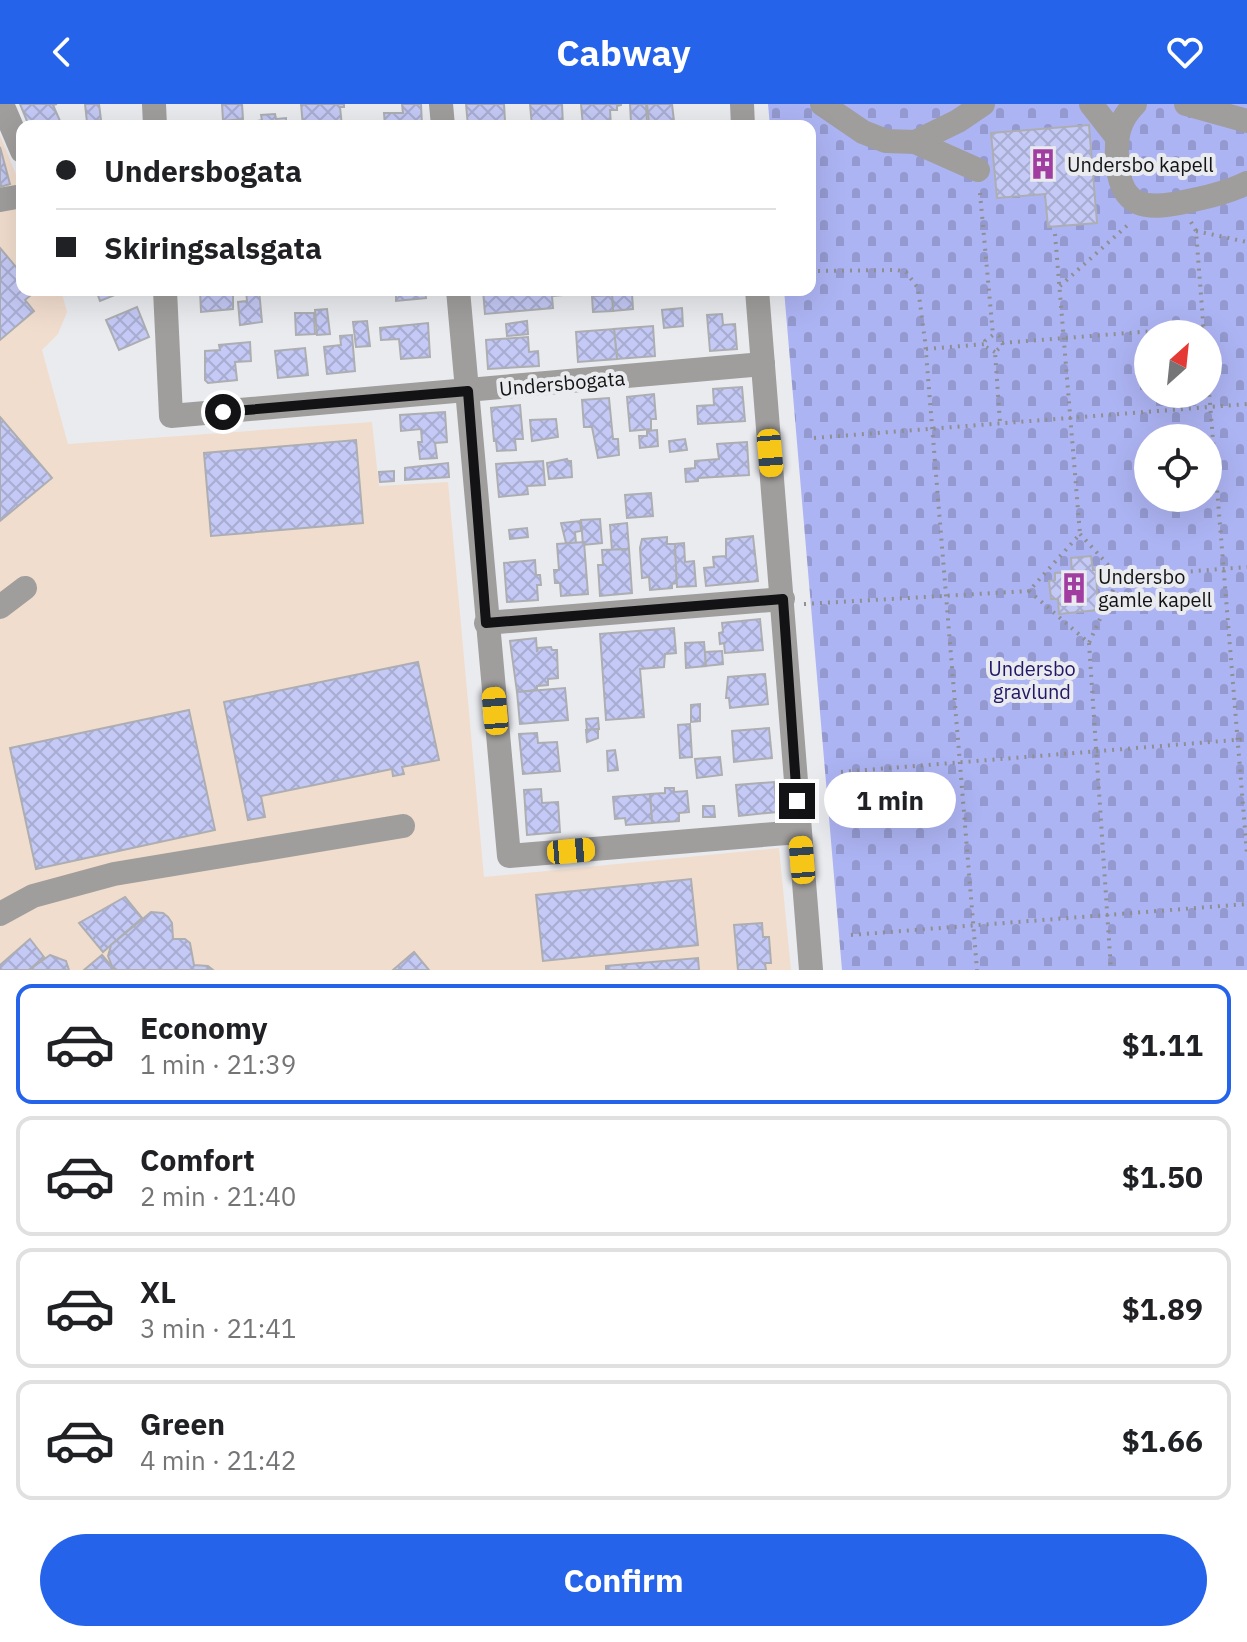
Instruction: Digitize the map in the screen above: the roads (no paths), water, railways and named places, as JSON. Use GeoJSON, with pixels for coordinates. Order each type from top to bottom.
{"type":"FeatureCollection","features":[{"type":"Feature","properties":{"kind":"street"},"geometry":{"type":"LineString","coordinates":[[2,104],[16,137]]}},
{"type":"Feature","properties":{"kind":"street"},"geometry":{"type":"LineString","coordinates":[[822,104],[863,132],[886,141],[915,142],[978,170]]}},
{"type":"Feature","properties":{"kind":"street"},"geometry":{"type":"LineString","coordinates":[[915,142],[958,121],[983,104]]}},
{"type":"Feature","properties":{"kind":"street"},"geometry":{"type":"LineString","coordinates":[[1091,104],[1116,136]]}},
{"type":"Feature","properties":{"kind":"street"},"geometry":{"type":"LineString","coordinates":[[1135,104],[1126,113],[1116,136],[1117,178],[1128,196],[1142,205],[1159,207],[1229,192],[1247,183]]}},
{"type":"Feature","properties":{"kind":"street"},"geometry":{"type":"LineString","coordinates":[[1186,104],[1247,121]]}},
{"type":"Feature","properties":{"kind":"street","name":"Undersbogata"},"geometry":{"type":"LineString","coordinates":[[165,296],[171,416],[763,364]]}},
{"type":"Feature","properties":{"kind":"street"},"geometry":{"type":"LineString","coordinates":[[459,296],[509,856],[799,832]]}},
{"type":"Feature","properties":{"kind":"street"},"geometry":{"type":"LineString","coordinates":[[757,296],[811,970]]}},
{"type":"Feature","properties":{"kind":"street"},"geometry":{"type":"LineString","coordinates":[[0,607],[25,588]]}},
{"type":"Feature","properties":{"kind":"street"},"geometry":{"type":"LineString","coordinates":[[486,623],[783,602]]}},
{"type":"Feature","properties":{"kind":"street"},"geometry":{"type":"LineString","coordinates":[[0,914],[33,896],[114,874],[403,826]]}},
{"type":"Feature","properties":{"kind":"place","name":"Undersbo kapell"},"geometry":{"type":"Point","coordinates":[1043,164]}},
{"type":"Feature","properties":{"kind":"place","name":"Undersbo gamle kapell"},"geometry":{"type":"Point","coordinates":[1074,588]}},
{"type":"Feature","properties":{"kind":"park label","name":"Undersbo gravlund"},"geometry":{"type":"Point","coordinates":[1032,680]}}]}
